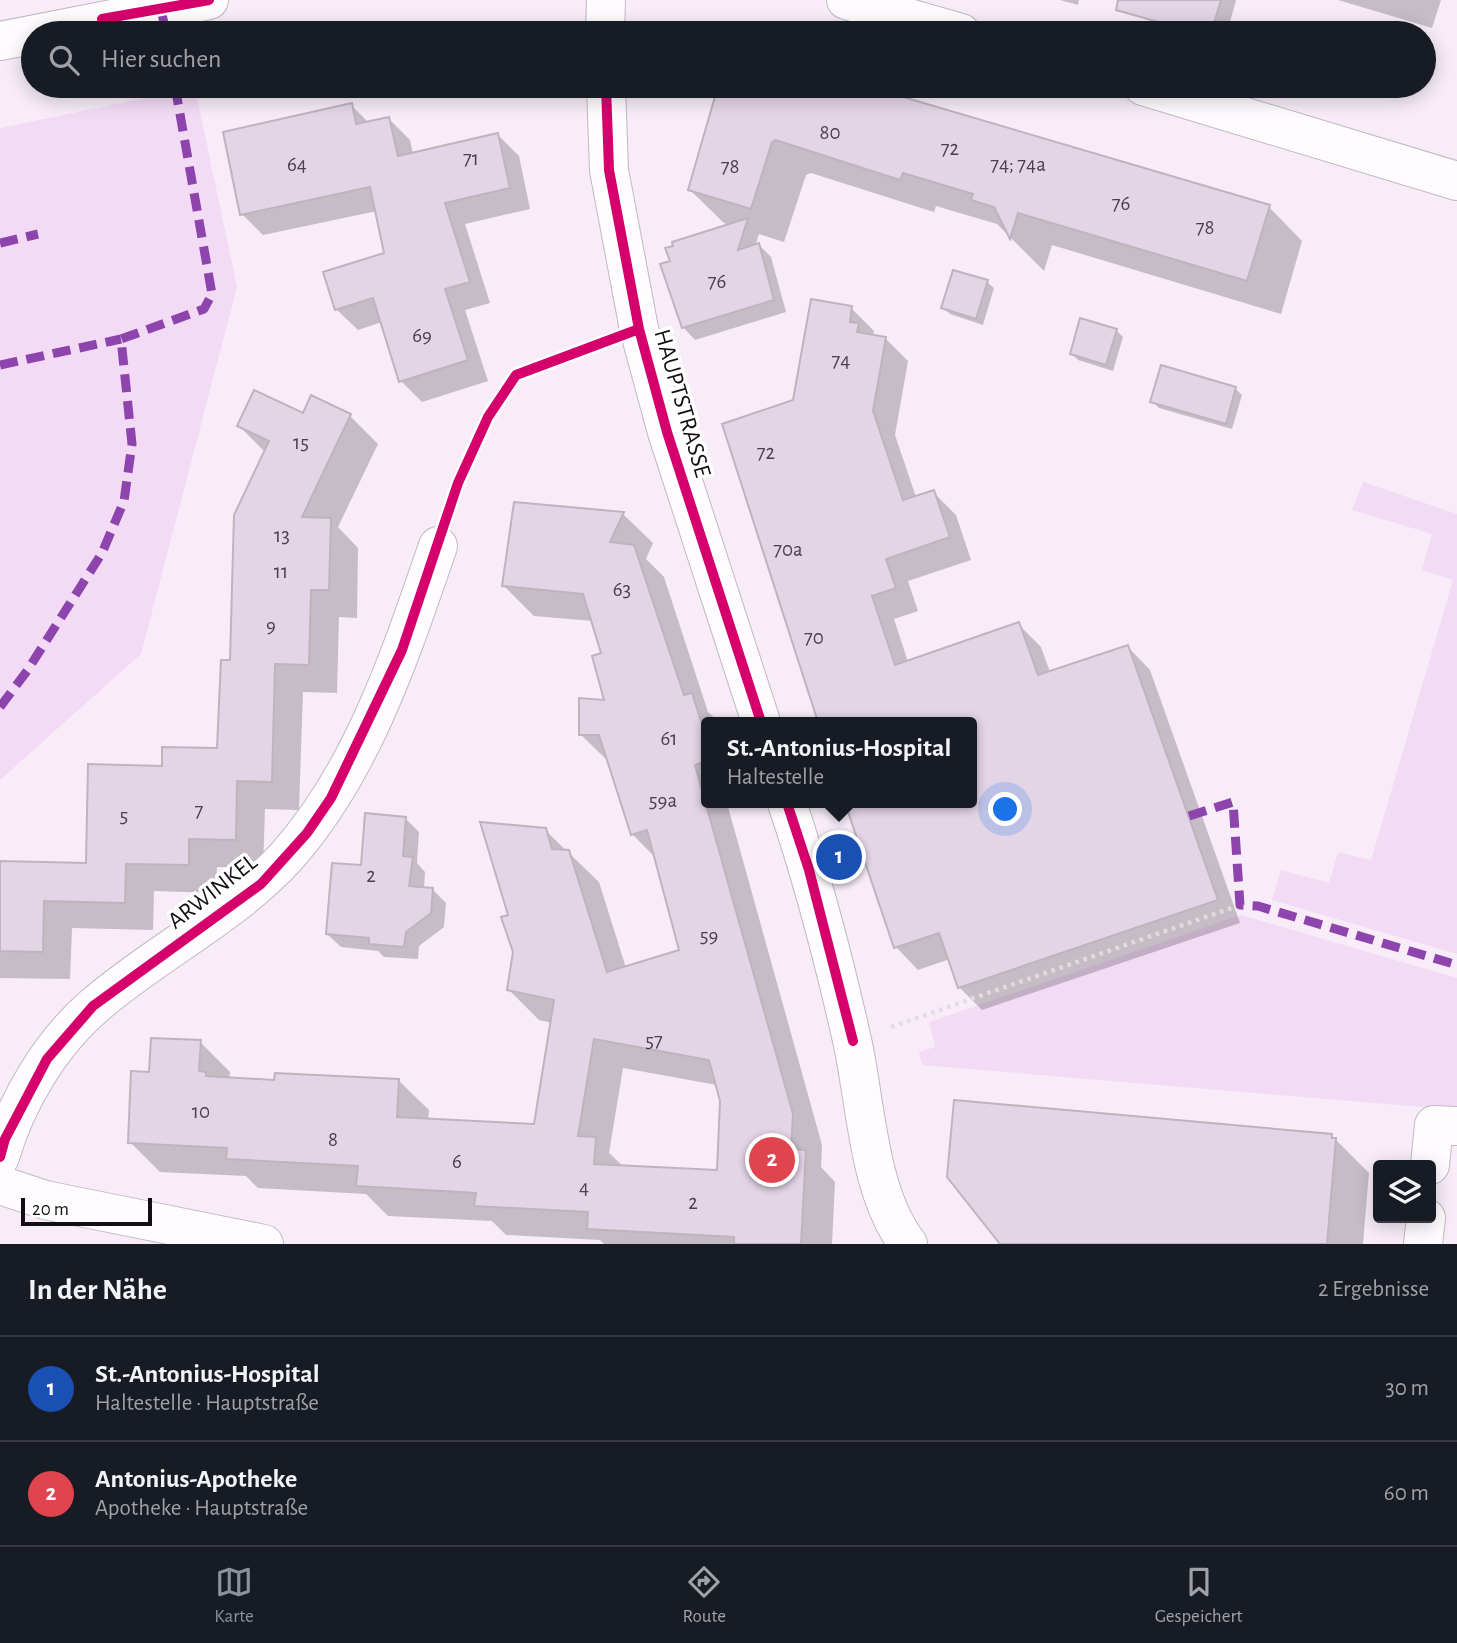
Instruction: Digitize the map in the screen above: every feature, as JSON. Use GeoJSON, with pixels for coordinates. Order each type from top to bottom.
{"type":"FeatureCollection","features":[{"type":"Feature","properties":{"kind":"street"},"geometry":{"type":"LineString","coordinates":[[102,21],[209,0]]}},
{"type":"Feature","properties":{"kind":"street"},"geometry":{"type":"LineString","coordinates":[[605,21],[606,0]]}},
{"type":"Feature","properties":{"kind":"street"},"geometry":{"type":"LineString","coordinates":[[846,0],[919,21]]}},
{"type":"Feature","properties":{"kind":"street"},"geometry":{"type":"LineString","coordinates":[[0,41],[21,37]]}},
{"type":"Feature","properties":{"kind":"street","name":"HAUPTSTRASSE"},"geometry":{"type":"LineString","coordinates":[[606,98],[609,170],[639,328],[667,432],[759,717]]}},
{"type":"Feature","properties":{"kind":"street"},"geometry":{"type":"LineString","coordinates":[[1183,98],[1457,181]]}},
{"type":"Feature","properties":{"kind":"street","name":"ARWINKEL"},"geometry":{"type":"LineString","coordinates":[[0,1157],[5,1139],[47,1059],[93,1006],[261,884],[307,833],[331,799],[402,650],[438,546]]}},
{"type":"Feature","properties":{"kind":"street"},"geometry":{"type":"LineString","coordinates":[[790,808],[809,870],[853,1041],[885,1198],[908,1244]]}},
{"type":"Feature","properties":{"kind":"street"},"geometry":{"type":"LineString","coordinates":[[1430,1160],[1434,1125],[1457,1126]]}},
{"type":"Feature","properties":{"kind":"street"},"geometry":{"type":"LineString","coordinates":[[0,1185],[45,1200],[264,1244]]}},
{"type":"Feature","properties":{"kind":"street"},"geometry":{"type":"LineString","coordinates":[[1423,1244],[1425,1223]]}},
{"type":"Feature","properties":{"kind":"path"},"geometry":{"type":"LineString","coordinates":[[853,1041],[1240,905]]}},
{"type":"Feature","properties":{"kind":"shaded area"},"geometry":{"type":"Polygon","coordinates":[[[146,98],[197,98],[237,287],[141,654],[0,780],[0,128],[146,98]]]}},
{"type":"Feature","properties":{"kind":"shaded area"},"geometry":{"type":"Polygon","coordinates":[[[1363,482],[1457,514],[1457,954],[1272,900],[1281,870],[1329,883],[1338,852],[1371,860],[1453,580],[1422,570],[1432,534],[1352,510],[1363,482]]]}},
{"type":"Feature","properties":{"kind":"shaded area"},"geometry":{"type":"Polygon","coordinates":[[[1241,915],[1457,978],[1457,1110],[922,1065],[919,1052],[935,1047],[929,1022],[1241,915]]]}},
{"type":"Feature","properties":{"kind":"building"},"geometry":{"type":"Polygon","coordinates":[[[1118,0],[1221,0],[1215,21],[1155,21],[1116,10],[1118,0]]]}},
{"type":"Feature","properties":{"kind":"building"},"geometry":{"type":"Polygon","coordinates":[[[715,98],[907,98],[1270,205],[1247,281],[1018,213],[1010,239],[994,207],[971,200],[973,194],[903,173],[900,180],[776,140],[772,142],[751,209],[688,190],[715,98]]]}},
{"type":"Feature","properties":{"kind":"building"},"geometry":{"type":"Polygon","coordinates":[[[352,103],[356,124],[389,117],[398,156],[498,133],[510,188],[445,203],[470,282],[445,289],[468,360],[399,382],[373,298],[335,310],[323,272],[384,253],[370,187],[240,215],[223,132],[352,103]]]}},
{"type":"Feature","properties":{"kind":"building"},"geometry":{"type":"Polygon","coordinates":[[[748,218],[738,250],[759,243],[774,300],[682,328],[660,264],[670,261],[665,248],[673,246],[672,242],[748,218]]]}},
{"type":"Feature","properties":{"kind":"building"},"geometry":{"type":"Polygon","coordinates":[[[953,270],[988,280],[976,319],[941,308],[953,270]]]}},
{"type":"Feature","properties":{"kind":"building"},"geometry":{"type":"Polygon","coordinates":[[[811,299],[852,306],[850,322],[859,323],[857,332],[886,337],[873,411],[903,500],[934,490],[950,537],[886,559],[896,588],[872,596],[895,665],[1019,622],[1038,675],[1128,645],[1218,900],[958,988],[939,933],[894,948],[847,808],[977,808],[977,717],[816,717],[722,424],[793,400],[811,299]]]}},
{"type":"Feature","properties":{"kind":"building"},"geometry":{"type":"Polygon","coordinates":[[[1080,318],[1117,329],[1106,365],[1070,354],[1080,318]]]}},
{"type":"Feature","properties":{"kind":"building"},"geometry":{"type":"Polygon","coordinates":[[[1161,365],[1236,387],[1226,424],[1150,402],[1161,365]]]}},
{"type":"Feature","properties":{"kind":"building"},"geometry":{"type":"Polygon","coordinates":[[[254,390],[303,413],[311,395],[351,414],[302,517],[331,518],[329,590],[311,590],[309,665],[275,664],[272,782],[237,781],[236,840],[189,839],[189,865],[126,864],[125,903],[44,901],[43,952],[0,951],[0,861],[86,863],[88,764],[162,766],[162,747],[217,748],[221,660],[230,660],[234,515],[269,441],[237,426],[254,390]]]}},
{"type":"Feature","properties":{"kind":"building"},"geometry":{"type":"Polygon","coordinates":[[[514,502],[624,512],[610,542],[634,545],[684,695],[692,693],[701,721],[701,763],[695,765],[701,786],[701,808],[707,808],[793,1114],[791,1149],[806,1150],[801,1244],[734,1244],[734,1237],[587,1229],[588,1212],[474,1206],[476,1193],[356,1186],[358,1166],[226,1159],[227,1148],[128,1143],[131,1071],[149,1072],[151,1038],[201,1040],[199,1071],[206,1072],[206,1076],[274,1080],[275,1073],[399,1079],[397,1117],[534,1124],[554,1000],[507,990],[513,952],[501,917],[508,915],[480,822],[546,828],[552,849],[569,850],[607,972],[679,950],[647,830],[631,835],[599,735],[579,735],[579,698],[604,700],[592,656],[601,653],[583,594],[502,586],[514,502]],[[594,1039],[578,1136],[596,1137],[594,1164],[717,1170],[720,1101],[709,1060],[594,1039]]]}},
{"type":"Feature","properties":{"kind":"building"},"geometry":{"type":"Polygon","coordinates":[[[365,813],[406,817],[403,856],[413,857],[409,886],[433,888],[431,913],[406,932],[404,947],[369,944],[369,938],[326,934],[332,863],[361,865],[365,813]]]}},
{"type":"Feature","properties":{"kind":"building"},"geometry":{"type":"Polygon","coordinates":[[[954,1100],[1332,1134],[1332,1138],[1336,1138],[1327,1244],[1000,1244],[947,1177],[954,1100]]]}},
{"type":"Feature","properties":{"kind":"marked path"},"geometry":{"type":"LineString","coordinates":[[161,9],[164,21]]}},
{"type":"Feature","properties":{"kind":"marked path"},"geometry":{"type":"LineString","coordinates":[[0,707],[27,671],[102,553],[124,501],[132,444],[121,339],[204,309],[212,294],[177,98]]}},
{"type":"Feature","properties":{"kind":"marked path"},"geometry":{"type":"LineString","coordinates":[[0,243],[38,234]]}},
{"type":"Feature","properties":{"kind":"marked path"},"geometry":{"type":"LineString","coordinates":[[0,365],[121,339]]}},
{"type":"Feature","properties":{"kind":"marked path"},"geometry":{"type":"LineString","coordinates":[[1189,816],[1233,802],[1240,905],[1258,906],[1457,965]]}},
{"type":"Feature","properties":{"kind":"cycle path"},"geometry":{"type":"LineString","coordinates":[[102,19],[209,0]]}},
{"type":"Feature","properties":{"kind":"cycle path"},"geometry":{"type":"LineString","coordinates":[[606,98],[609,170],[639,329],[667,432],[759,717]]}},
{"type":"Feature","properties":{"kind":"cycle path"},"geometry":{"type":"LineString","coordinates":[[0,1157],[5,1139],[47,1059],[93,1006],[261,884],[307,833],[331,798],[402,650],[458,483],[488,417],[516,375],[639,329]]}},
{"type":"Feature","properties":{"kind":"cycle path"},"geometry":{"type":"LineString","coordinates":[[789,808],[809,870],[853,1041]]}},
{"type":"Feature","properties":{"kind":"place","name":"St.-Antonius-Hospital"},"geometry":{"type":"Point","coordinates":[839,857]}},
{"type":"Feature","properties":{"kind":"place","name":"Antonius-Apotheke"},"geometry":{"type":"Point","coordinates":[772,1160]}}]}
